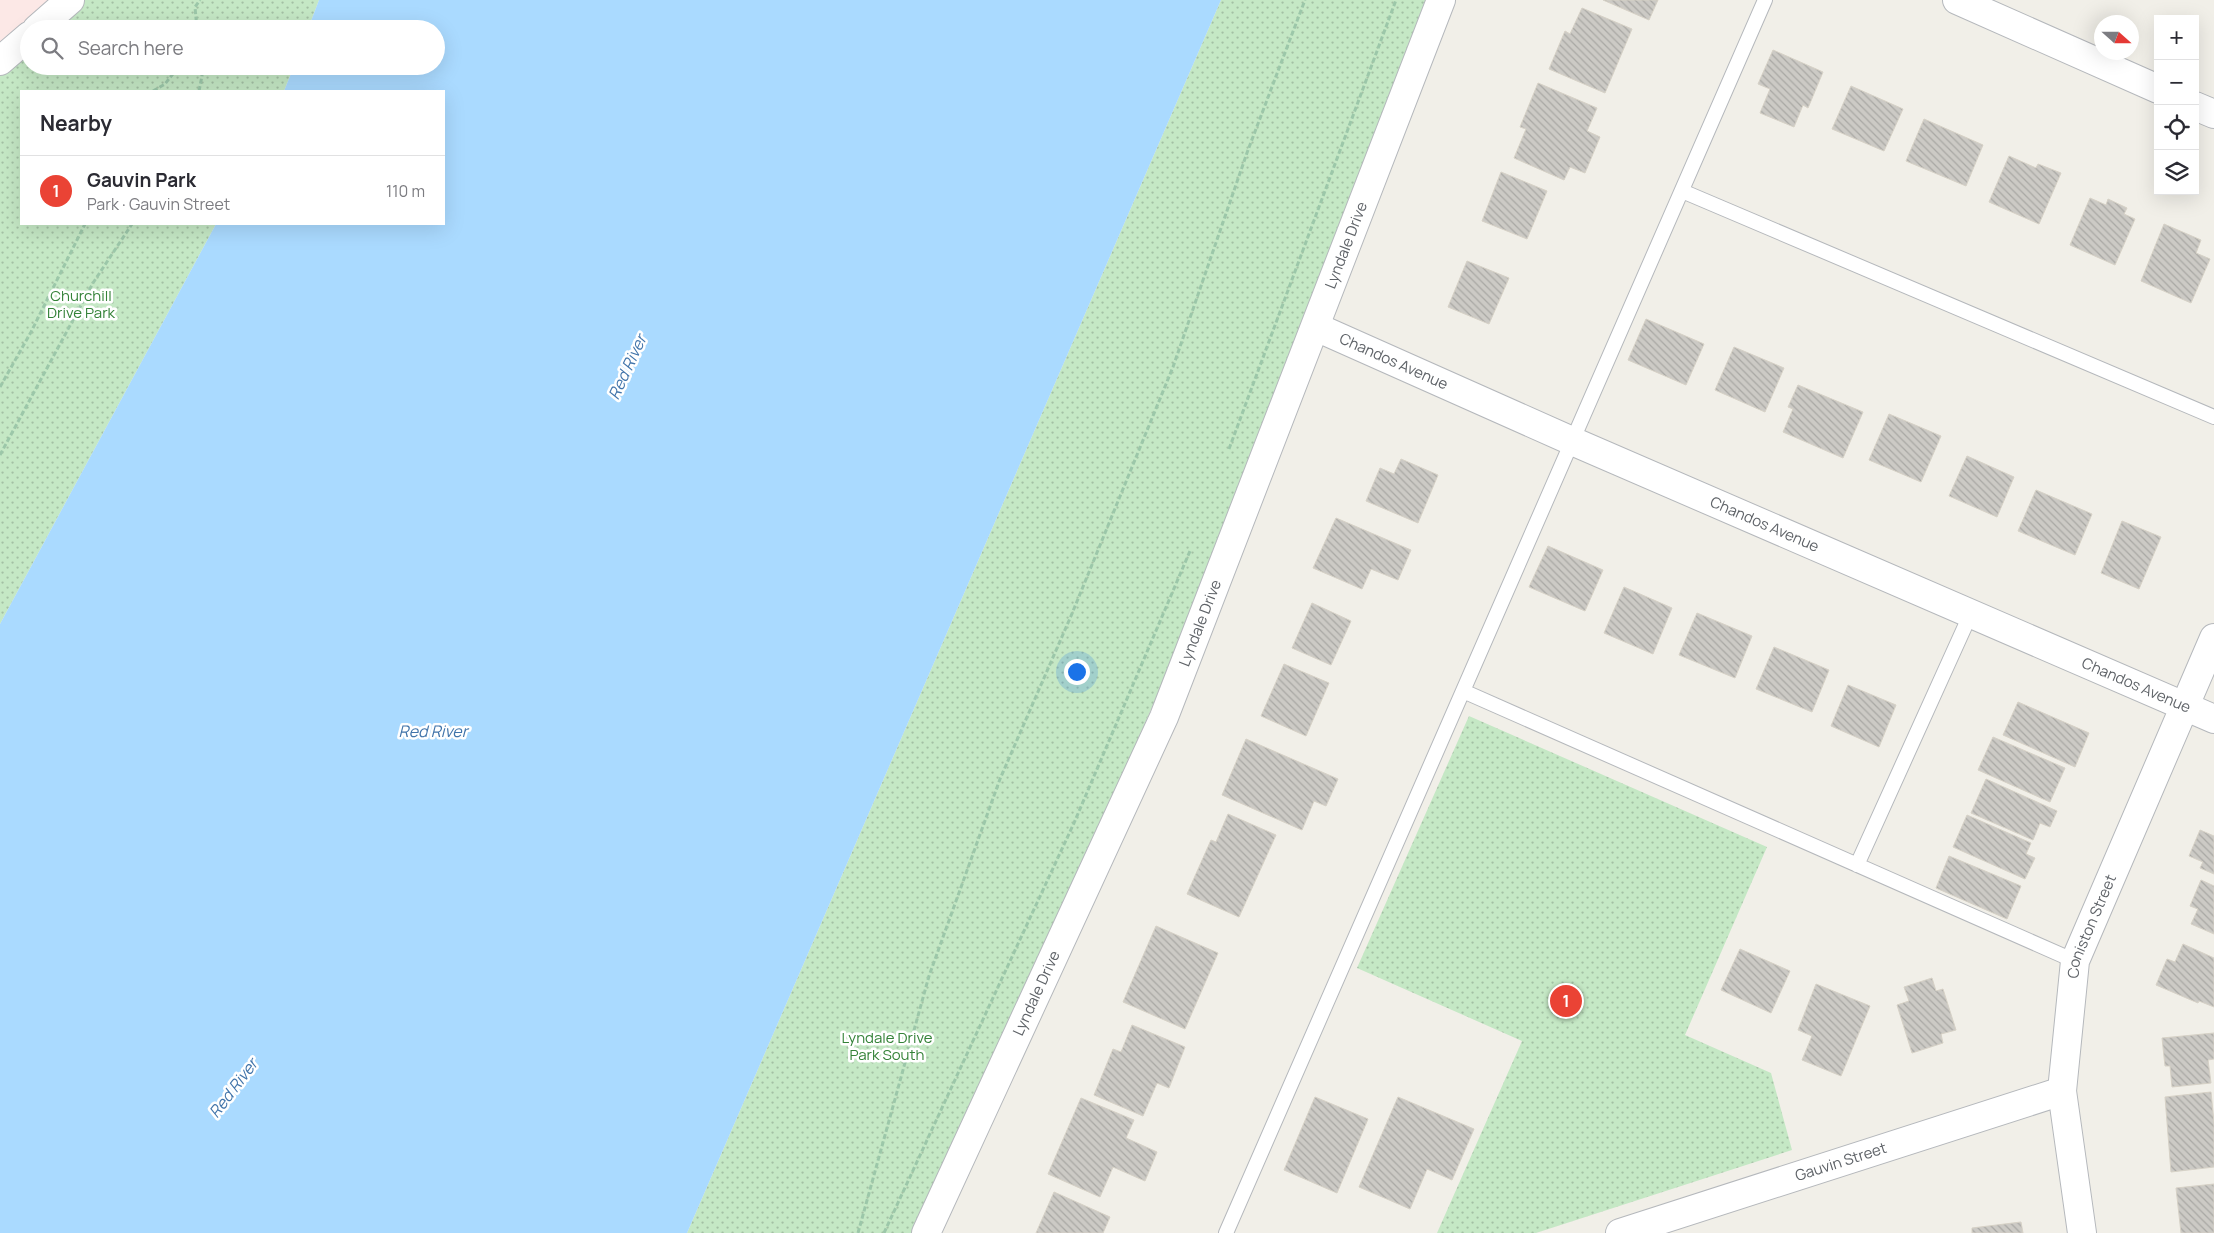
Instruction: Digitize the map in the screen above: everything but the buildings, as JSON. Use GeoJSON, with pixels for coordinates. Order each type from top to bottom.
{"type":"FeatureCollection","features":[{"type":"Feature","properties":{"kind":"street"},"geometry":{"type":"LineString","coordinates":[[47,20],[70,0]]}},
{"type":"Feature","properties":{"kind":"street","name":"Lyndale Drive"},"geometry":{"type":"LineString","coordinates":[[926,1233],[1164,717],[1441,0]]}},
{"type":"Feature","properties":{"kind":"street"},"geometry":{"type":"LineString","coordinates":[[1957,0],[2154,87]]}},
{"type":"Feature","properties":{"kind":"street"},"geometry":{"type":"LineString","coordinates":[[0,61],[20,44]]}},
{"type":"Feature","properties":{"kind":"street"},"geometry":{"type":"LineString","coordinates":[[2199,108],[2214,114]]}},
{"type":"Feature","properties":{"kind":"street","name":"Chandos Avenue"},"geometry":{"type":"LineString","coordinates":[[1316,327],[1572,441],[2214,719]]}},
{"type":"Feature","properties":{"kind":"street","name":"Coniston Street"},"geometry":{"type":"LineString","coordinates":[[2082,1233],[2062,1091],[2076,961],[2214,638]]}},
{"type":"Feature","properties":{"kind":"street","name":"Gauvin Street"},"geometry":{"type":"LineString","coordinates":[[1620,1233],[2062,1091]]}},
{"type":"Feature","properties":{"kind":"lane"},"geometry":{"type":"LineString","coordinates":[[1226,1233],[1765,0]]}},
{"type":"Feature","properties":{"kind":"lane"},"geometry":{"type":"LineString","coordinates":[[1682,190],[2214,417]]}},
{"type":"Feature","properties":{"kind":"lane"},"geometry":{"type":"LineString","coordinates":[[1857,865],[1971,614]]}},
{"type":"Feature","properties":{"kind":"lane"},"geometry":{"type":"LineString","coordinates":[[1463,691],[2076,961]]}},
{"type":"Feature","properties":{"kind":"path"},"geometry":{"type":"LineString","coordinates":[[196,20],[195,7],[200,0]]}},
{"type":"Feature","properties":{"kind":"path"},"geometry":{"type":"LineString","coordinates":[[858,1233],[932,966],[1000,779],[1075,606],[1173,367],[1248,150],[1305,0]]}},
{"type":"Feature","properties":{"kind":"path"},"geometry":{"type":"LineString","coordinates":[[1226,458],[1396,0]]}},
{"type":"Feature","properties":{"kind":"path"},"geometry":{"type":"LineString","coordinates":[[155,90],[166,84],[172,75]]}},
{"type":"Feature","properties":{"kind":"path"},"geometry":{"type":"LineString","coordinates":[[198,90],[202,75]]}},
{"type":"Feature","properties":{"kind":"path"},"geometry":{"type":"LineString","coordinates":[[0,387],[31,332],[84,225]]}},
{"type":"Feature","properties":{"kind":"path"},"geometry":{"type":"LineString","coordinates":[[0,455],[93,283],[131,225]]}},
{"type":"Feature","properties":{"kind":"path"},"geometry":{"type":"LineString","coordinates":[[884,1233],[1074,823],[1194,542]]}},
{"type":"Feature","properties":{"kind":"shaded area"},"geometry":{"type":"Polygon","coordinates":[[[0,0],[70,0],[47,20],[20,20],[20,44],[0,61],[0,0]]]}},
{"type":"Feature","properties":{"kind":"green space"},"geometry":{"type":"Polygon","coordinates":[[[70,0],[319,0],[311,20],[47,20],[70,0]]]}},
{"type":"Feature","properties":{"kind":"green space","name":"Lyndale Drive Park South"},"geometry":{"type":"Polygon","coordinates":[[[1221,0],[1441,0],[1316,327],[925,1233],[687,1233],[1221,0]]]}},
{"type":"Feature","properties":{"kind":"green space","name":"Churchill Drive Park"},"geometry":{"type":"Polygon","coordinates":[[[20,44],[20,75],[290,75],[284,90],[20,90],[20,225],[215,225],[0,624],[0,61],[20,44]]]}},
{"type":"Feature","properties":{"kind":"green space"},"geometry":{"type":"Polygon","coordinates":[[[1469,716],[1767,847],[1685,1035],[1771,1073],[1792,1150],[1536,1233],[1437,1233],[1522,1041],[1357,968],[1469,716]]]}},
{"type":"Feature","properties":{"kind":"water","name":"Red River"},"geometry":{"type":"Polygon","coordinates":[[[319,0],[1221,0],[687,1233],[0,1233],[0,624],[215,225],[445,225],[445,90],[284,90],[290,75],[445,75],[445,20],[311,20],[319,0]]]}},
{"type":"Feature","properties":{"kind":"place","name":"Gauvin Park"},"geometry":{"type":"Point","coordinates":[1566,1001]}}]}
